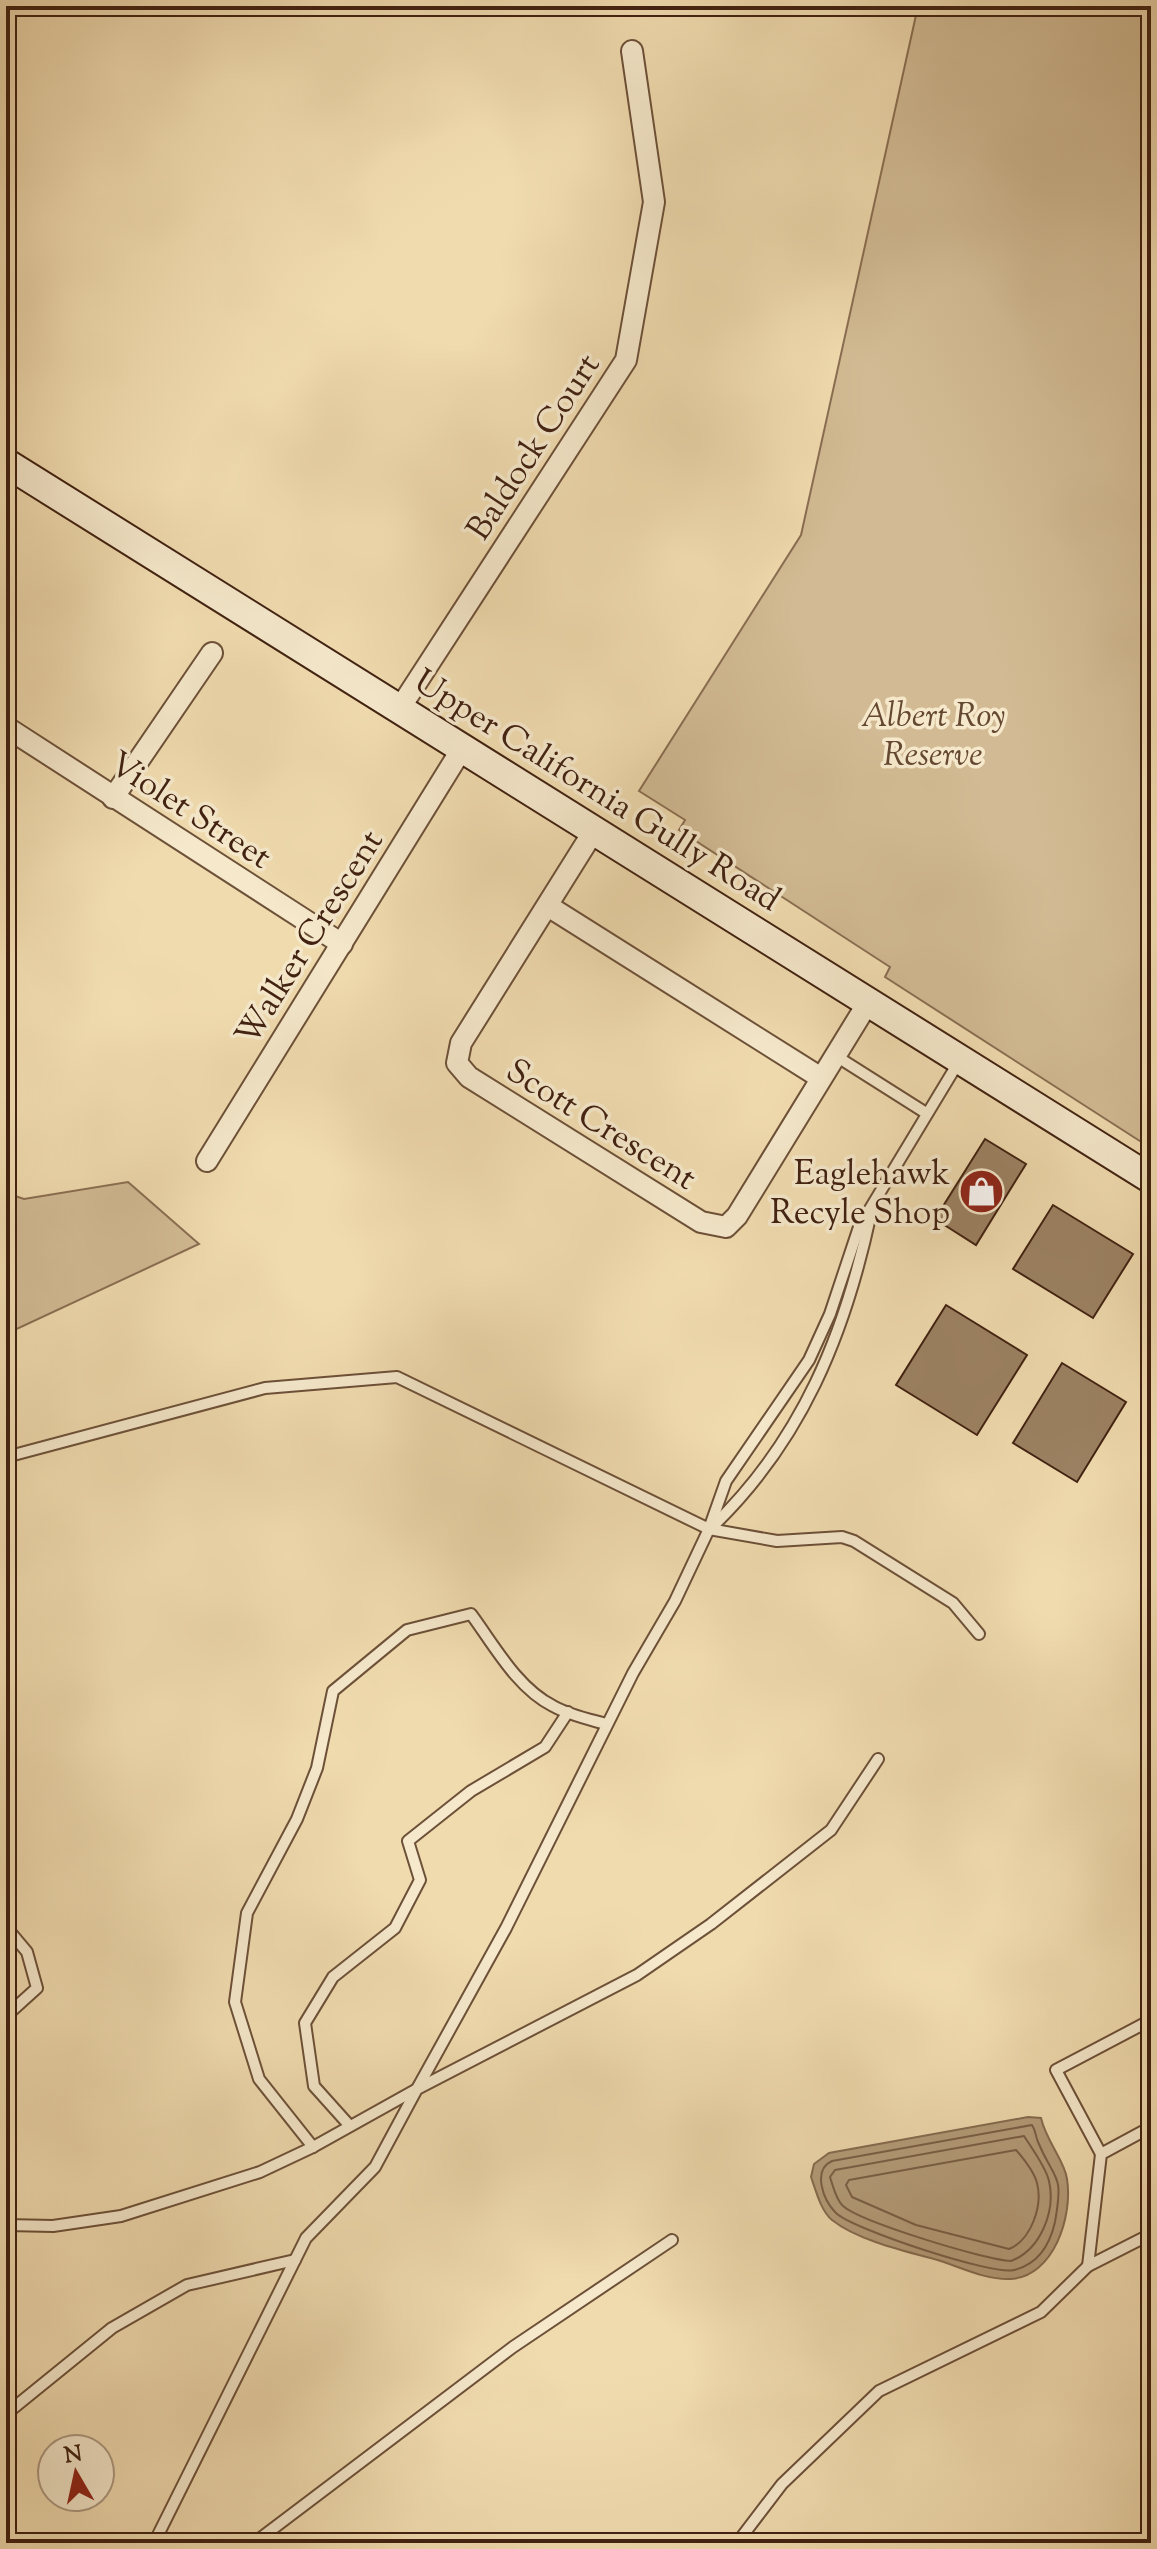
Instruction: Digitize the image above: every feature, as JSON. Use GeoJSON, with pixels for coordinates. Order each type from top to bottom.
{"type":"FeatureCollection","features":[{"type":"Feature","properties":{"kind":"street","name":"Baldock Court"},"geometry":{"type":"LineString","coordinates":[[400,708],[626,360],[654,202],[632,51]]}},
{"type":"Feature","properties":{"kind":"street","name":"Upper California Gully Road"},"geometry":{"type":"LineString","coordinates":[[6,463],[1151,1179]]}},
{"type":"Feature","properties":{"kind":"street"},"geometry":{"type":"LineString","coordinates":[[113,798],[212,653]]}},
{"type":"Feature","properties":{"kind":"street","name":"Violet Street"},"geometry":{"type":"LineString","coordinates":[[6,727],[342,944]]}},
{"type":"Feature","properties":{"kind":"street","name":"Walker Crescent"},"geometry":{"type":"LineString","coordinates":[[207,1161],[463,747]]}},
{"type":"Feature","properties":{"kind":"street","name":"Scott Crescent"},"geometry":{"type":"LineString","coordinates":[[595,829],[461,1043],[457,1063],[469,1077],[701,1222],[726,1227],[737,1216],[869,1001]]}},
{"type":"Feature","properties":{"kind":"street"},"geometry":{"type":"LineString","coordinates":[[548,906],[821,1078]]}},
{"type":"Feature","properties":{"kind":"lane"},"geometry":{"type":"LineString","coordinates":[[836,1056],[926,1113]]}},
{"type":"Feature","properties":{"kind":"lane"},"geometry":{"type":"LineString","coordinates":[[154,2543],[306,2238],[375,2167],[506,1928],[606,1724],[675,1601],[709,1529],[726,1481],[799,1377],[817,1344],[859,1227],[961,1058]]}},
{"type":"Feature","properties":{"kind":"lane"},"geometry":{"type":"LineString","coordinates":[[709,1529],[736,1503],[760,1471],[821,1377],[859,1263],[874,1202]]}},
{"type":"Feature","properties":{"kind":"lane"},"geometry":{"type":"LineString","coordinates":[[6,1457],[265,1388],[397,1377],[709,1529],[777,1541],[842,1537],[854,1541],[953,1603],[979,1634]]}},
{"type":"Feature","properties":{"kind":"lane"},"geometry":{"type":"LineString","coordinates":[[313,2147],[259,2079],[235,2002],[247,1913],[297,1819],[317,1768],[333,1691],[407,1630],[471,1614],[514,1673],[550,1705],[606,1724]]}},
{"type":"Feature","properties":{"kind":"lane"},"geometry":{"type":"LineString","coordinates":[[349,2125],[314,2086],[305,2023],[333,1977],[395,1928],[420,1880],[408,1841],[471,1791],[545,1747],[568,1712]]}},
{"type":"Feature","properties":{"kind":"lane"},"geometry":{"type":"LineString","coordinates":[[6,2225],[53,2226],[121,2216],[260,2172],[637,1975],[711,1924],[831,1830],[878,1759]]}},
{"type":"Feature","properties":{"kind":"lane"},"geometry":{"type":"LineString","coordinates":[[6,1927],[27,1952],[37,1988],[6,2016]]}},
{"type":"Feature","properties":{"kind":"lane"},"geometry":{"type":"LineString","coordinates":[[1088,2266],[1101,2154],[1056,2070],[1151,2020]]}},
{"type":"Feature","properties":{"kind":"lane"},"geometry":{"type":"LineString","coordinates":[[1101,2154],[1151,2127]]}},
{"type":"Feature","properties":{"kind":"lane"},"geometry":{"type":"LineString","coordinates":[[737,2543],[782,2484],[879,2391],[1041,2312],[1088,2266],[1151,2234]]}},
{"type":"Feature","properties":{"kind":"lane"},"geometry":{"type":"LineString","coordinates":[[254,2543],[513,2347],[672,2240]]}},
{"type":"Feature","properties":{"kind":"lane"},"geometry":{"type":"LineString","coordinates":[[6,2414],[112,2328],[187,2285],[295,2260]]}},
{"type":"Feature","properties":{"kind":"green space","name":"Albert Roy Reserve"},"geometry":{"type":"Polygon","coordinates":[[[918,6],[1151,6],[1151,1138],[1146,1145],[885,977],[890,967],[679,830],[685,820],[639,791],[801,535],[918,6]]]}},
{"type":"Feature","properties":{"kind":"green space"},"geometry":{"type":"Polygon","coordinates":[[[128,1182],[199,1244],[6,1334],[6,1193],[24,1199],[128,1182]]]}},
{"type":"Feature","properties":{"kind":"water"},"geometry":{"type":"Polygon","coordinates":[[[1028,2117],[1041,2118],[1066,2172],[1068,2194],[1067,2210],[1057,2242],[1038,2268],[1025,2276],[1000,2279],[981,2275],[854,2233],[828,2216],[811,2177],[814,2164],[829,2153],[1028,2117]]]}},
{"type":"Feature","properties":{"kind":"building"},"geometry":{"type":"Polygon","coordinates":[[[985,1139],[1026,1164],[976,1245],[935,1219],[985,1139]]]}},
{"type":"Feature","properties":{"kind":"building"},"geometry":{"type":"Polygon","coordinates":[[[1053,1205],[1133,1254],[1093,1318],[1013,1269],[1053,1205]]]}},
{"type":"Feature","properties":{"kind":"building"},"geometry":{"type":"Polygon","coordinates":[[[946,1305],[1027,1355],[977,1435],[896,1385],[946,1305]]]}},
{"type":"Feature","properties":{"kind":"building"},"geometry":{"type":"Polygon","coordinates":[[[1062,1363],[1126,1402],[1077,1482],[1013,1443],[1062,1363]]]}},
{"type":"Feature","properties":{"kind":"place","name":"Eaglehawk Recyle Shop"},"geometry":{"type":"Point","coordinates":[981,1192]}}]}
